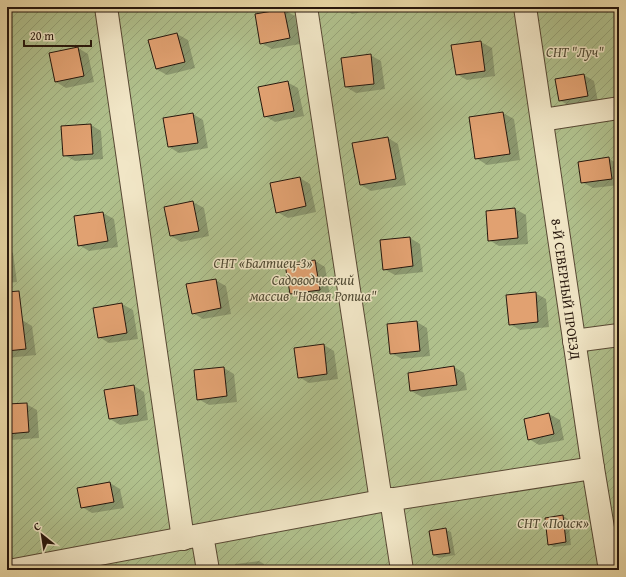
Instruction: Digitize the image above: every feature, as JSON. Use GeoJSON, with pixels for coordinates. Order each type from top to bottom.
{"type":"FeatureCollection","features":[{"type":"Feature","properties":{"kind":"street"},"geometry":{"type":"LineString","coordinates":[[106,7],[192,537],[208,570]]}},
{"type":"Feature","properties":{"kind":"street"},"geometry":{"type":"LineString","coordinates":[[306,7],[386,500],[402,570]]}},
{"type":"Feature","properties":{"kind":"street","name":"8-Й СЕВЕРНЫЙ ПРОЕЗД"},"geometry":{"type":"LineString","coordinates":[[525,7],[592,468],[610,570]]}},
{"type":"Feature","properties":{"kind":"street"},"geometry":{"type":"LineString","coordinates":[[542,120],[619,108]]}},
{"type":"Feature","properties":{"kind":"street"},"geometry":{"type":"LineString","coordinates":[[574,341],[619,335]]}},
{"type":"Feature","properties":{"kind":"street"},"geometry":{"type":"LineString","coordinates":[[14,570],[386,500],[592,468]]}},
{"type":"Feature","properties":{"kind":"green space","name":"Садоводческий массив \"Новая Ропша\""},"geometry":{"type":"Polygon","coordinates":[[[7,7],[619,7],[619,570],[7,570],[7,7]]]}},
{"type":"Feature","properties":{"kind":"building"},"geometry":{"type":"Polygon","coordinates":[[[284,9],[290,38],[260,44],[255,14],[284,9]]]}},
{"type":"Feature","properties":{"kind":"building"},"geometry":{"type":"Polygon","coordinates":[[[177,33],[185,62],[156,69],[148,40],[177,33]]]}},
{"type":"Feature","properties":{"kind":"building"},"geometry":{"type":"Polygon","coordinates":[[[481,41],[485,71],[456,75],[451,45],[481,41]]]}},
{"type":"Feature","properties":{"kind":"building"},"geometry":{"type":"Polygon","coordinates":[[[78,47],[84,76],[55,82],[49,53],[78,47]]]}},
{"type":"Feature","properties":{"kind":"building"},"geometry":{"type":"Polygon","coordinates":[[[371,54],[374,84],[345,87],[341,58],[371,54]]]}},
{"type":"Feature","properties":{"kind":"building"},"geometry":{"type":"Polygon","coordinates":[[[584,74],[588,96],[559,101],[555,79],[584,74]]]}},
{"type":"Feature","properties":{"kind":"building"},"geometry":{"type":"Polygon","coordinates":[[[288,81],[294,111],[264,117],[258,87],[288,81]]]}},
{"type":"Feature","properties":{"kind":"building"},"geometry":{"type":"Polygon","coordinates":[[[503,112],[510,154],[475,159],[469,117],[503,112]]]}},
{"type":"Feature","properties":{"kind":"building"},"geometry":{"type":"Polygon","coordinates":[[[193,113],[198,143],[168,147],[163,118],[193,113]]]}},
{"type":"Feature","properties":{"kind":"building"},"geometry":{"type":"Polygon","coordinates":[[[91,124],[93,154],[63,156],[61,126],[91,124]]]}},
{"type":"Feature","properties":{"kind":"building"},"geometry":{"type":"Polygon","coordinates":[[[388,137],[396,179],[360,185],[352,143],[388,137]]]}},
{"type":"Feature","properties":{"kind":"building"},"geometry":{"type":"Polygon","coordinates":[[[609,157],[612,179],[581,183],[578,162],[609,157]]]}},
{"type":"Feature","properties":{"kind":"building"},"geometry":{"type":"Polygon","coordinates":[[[300,177],[306,206],[276,213],[270,183],[300,177]]]}},
{"type":"Feature","properties":{"kind":"building"},"geometry":{"type":"Polygon","coordinates":[[[193,201],[199,231],[170,236],[164,207],[193,201]]]}},
{"type":"Feature","properties":{"kind":"building"},"geometry":{"type":"Polygon","coordinates":[[[515,208],[518,238],[488,241],[486,211],[515,208]]]}},
{"type":"Feature","properties":{"kind":"building"},"geometry":{"type":"Polygon","coordinates":[[[103,212],[108,241],[78,246],[74,216],[103,212]]]}},
{"type":"Feature","properties":{"kind":"building"},"geometry":{"type":"Polygon","coordinates":[[[410,237],[413,266],[383,270],[380,240],[410,237]]]}},
{"type":"Feature","properties":{"kind":"building"},"geometry":{"type":"Polygon","coordinates":[[[315,260],[320,290],[290,294],[285,264],[315,260]]]}},
{"type":"Feature","properties":{"kind":"building"},"geometry":{"type":"Polygon","coordinates":[[[216,279],[221,308],[192,314],[186,284],[216,279]]]}},
{"type":"Feature","properties":{"kind":"building"},"geometry":{"type":"Polygon","coordinates":[[[19,291],[26,349],[7,351],[7,292],[19,291]]]}},
{"type":"Feature","properties":{"kind":"building"},"geometry":{"type":"Polygon","coordinates":[[[536,292],[538,322],[509,325],[506,295],[536,292]]]}},
{"type":"Feature","properties":{"kind":"building"},"geometry":{"type":"Polygon","coordinates":[[[122,303],[127,333],[98,338],[93,308],[122,303]]]}},
{"type":"Feature","properties":{"kind":"building"},"geometry":{"type":"Polygon","coordinates":[[[417,321],[420,351],[390,354],[387,324],[417,321]]]}},
{"type":"Feature","properties":{"kind":"building"},"geometry":{"type":"Polygon","coordinates":[[[324,344],[327,374],[298,378],[294,348],[324,344]]]}},
{"type":"Feature","properties":{"kind":"building"},"geometry":{"type":"Polygon","coordinates":[[[454,366],[457,385],[410,391],[408,373],[454,366]]]}},
{"type":"Feature","properties":{"kind":"building"},"geometry":{"type":"Polygon","coordinates":[[[224,367],[227,396],[197,400],[194,370],[224,367]]]}},
{"type":"Feature","properties":{"kind":"building"},"geometry":{"type":"Polygon","coordinates":[[[134,385],[138,415],[109,419],[104,390],[134,385]]]}},
{"type":"Feature","properties":{"kind":"building"},"geometry":{"type":"Polygon","coordinates":[[[27,403],[29,432],[7,434],[7,404],[27,403]]]}},
{"type":"Feature","properties":{"kind":"building"},"geometry":{"type":"Polygon","coordinates":[[[549,413],[554,434],[528,440],[524,419],[549,413]]]}},
{"type":"Feature","properties":{"kind":"building"},"geometry":{"type":"Polygon","coordinates":[[[110,482],[114,502],[81,508],[77,488],[110,482]]]}},
{"type":"Feature","properties":{"kind":"building"},"geometry":{"type":"Polygon","coordinates":[[[563,515],[566,542],[548,545],[545,518],[563,515]]]}},
{"type":"Feature","properties":{"kind":"building"},"geometry":{"type":"Polygon","coordinates":[[[446,528],[450,553],[433,555],[429,531],[446,528]]]}},
{"type":"Feature","properties":{"kind":"park label","name":"СНТ \"Луч\""},"geometry":{"type":"Point","coordinates":[575,52]}},
{"type":"Feature","properties":{"kind":"park label","name":"СНТ «Балтиец-3»"},"geometry":{"type":"Point","coordinates":[263,263]}},
{"type":"Feature","properties":{"kind":"park label","name":"СНТ «Поиск»"},"geometry":{"type":"Point","coordinates":[553,523]}}]}
